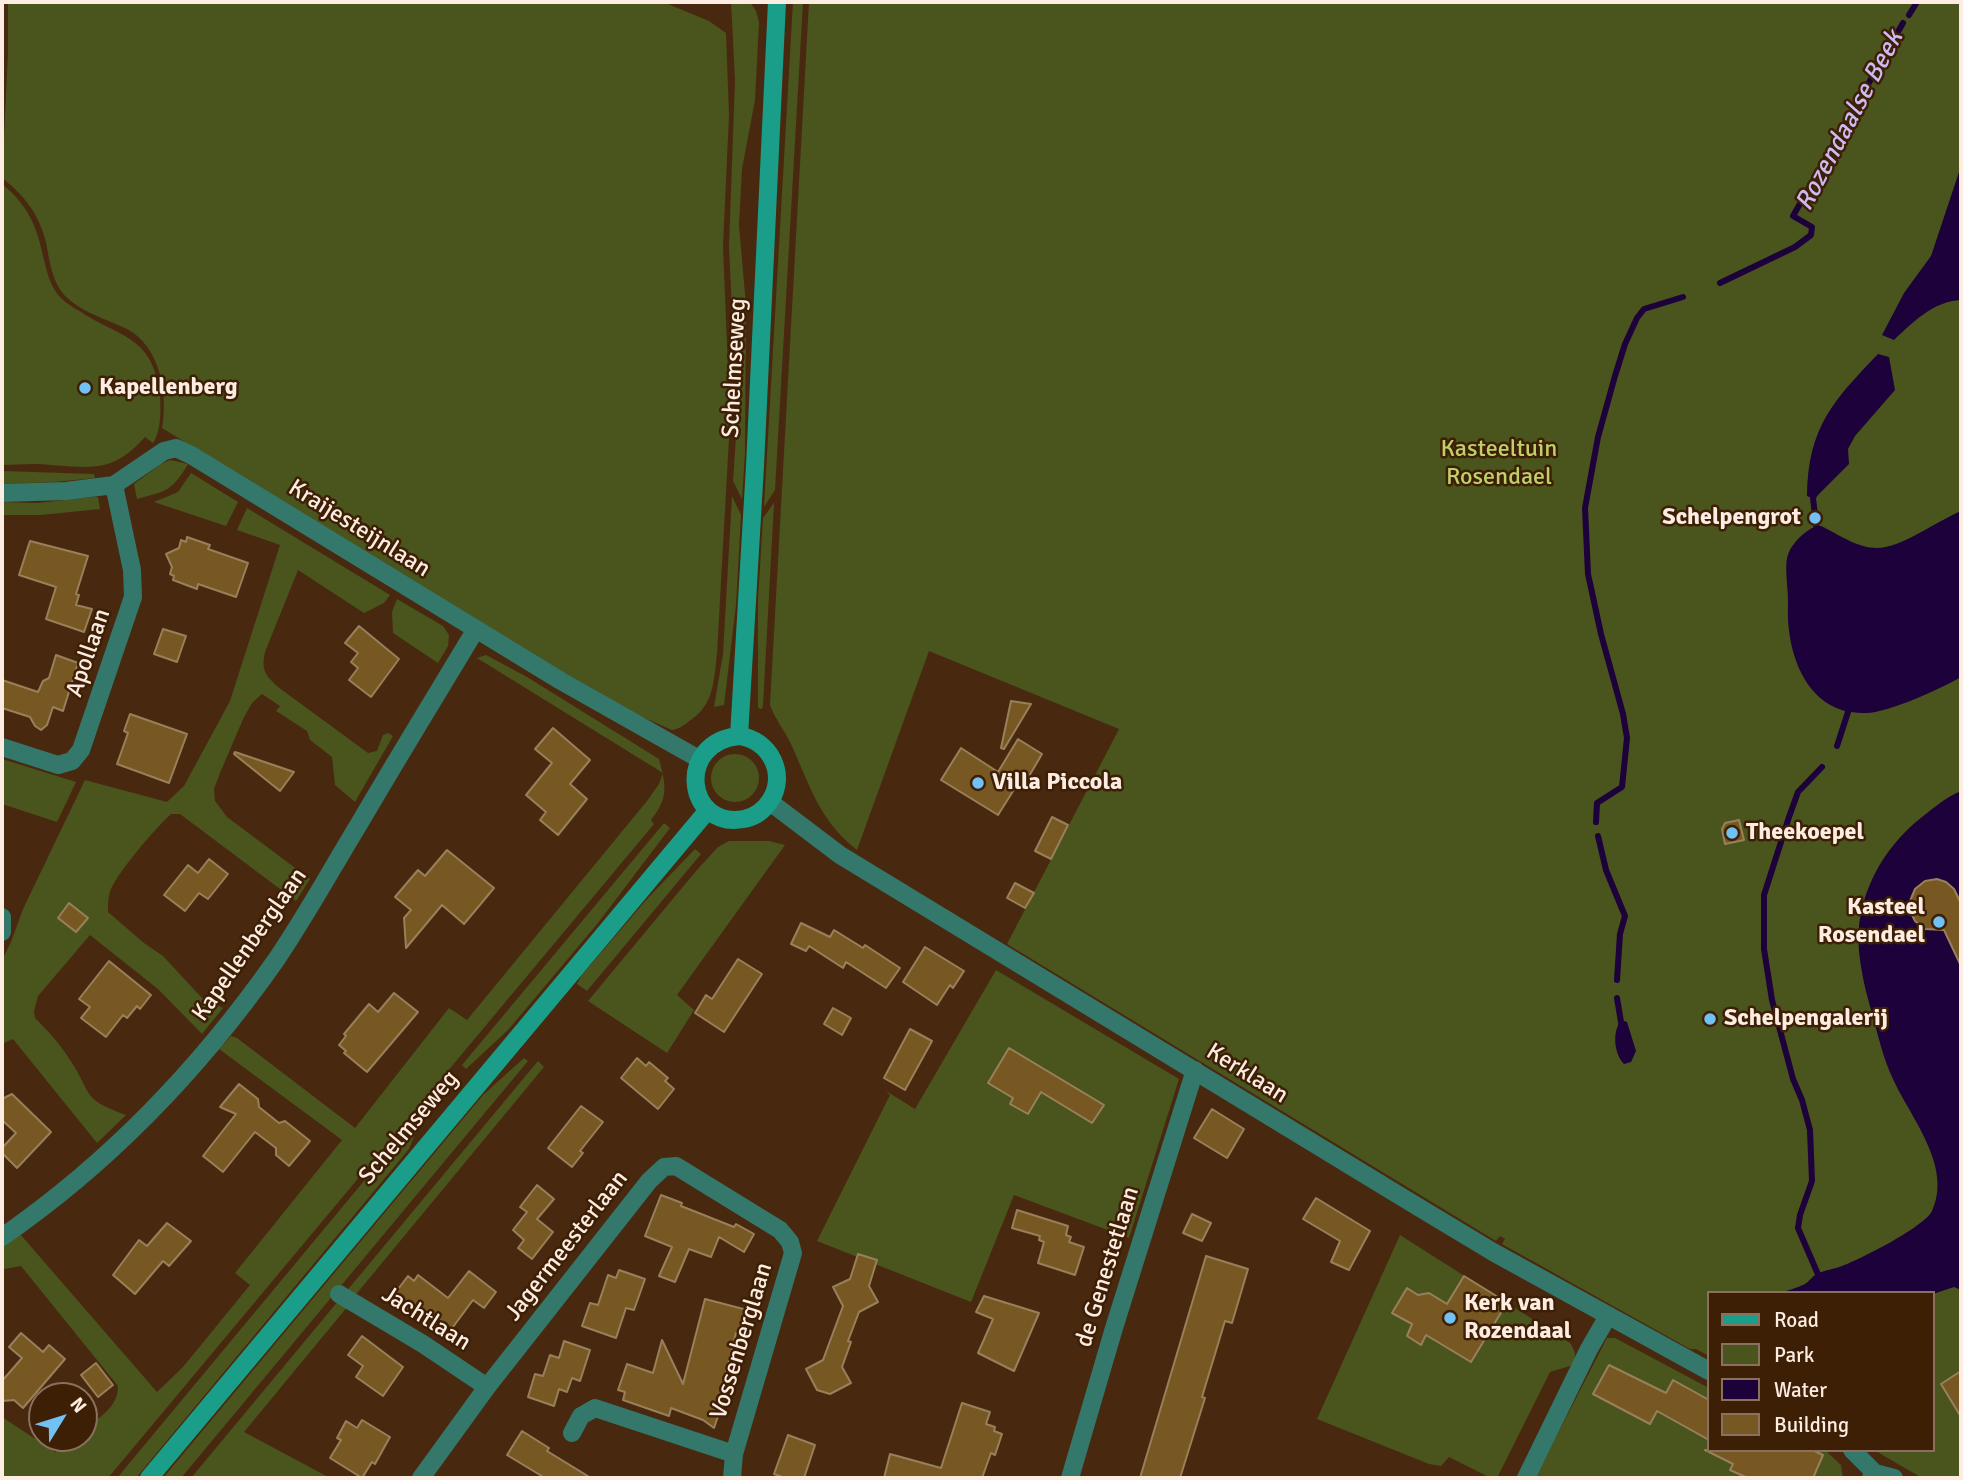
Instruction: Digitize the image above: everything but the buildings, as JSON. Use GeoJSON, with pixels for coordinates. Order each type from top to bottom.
{"type":"FeatureCollection","features":[{"type":"Feature","properties":{"kind":"main road","name":"Schelmseweg"},"geometry":{"type":"LineString","coordinates":[[739,736],[777,2]]}},
{"type":"Feature","properties":{"kind":"main road"},"geometry":{"type":"LineString","coordinates":[[739,736],[750,737],[770,754],[776,765],[777,780],[770,802],[752,817],[724,819],[708,810],[697,793],[695,776],[699,759],[719,740],[739,736]]}},
{"type":"Feature","properties":{"kind":"main road","name":"Schelmseweg"},"geometry":{"type":"LineString","coordinates":[[149,1478],[708,810]]}},
{"type":"Feature","properties":{"kind":"street","name":"Kraijesteijnlaan"},"geometry":{"type":"LineString","coordinates":[[2,493],[66,491],[114,485],[164,452],[176,448],[618,715],[699,759]]}},
{"type":"Feature","properties":{"kind":"street","name":"Apollaan"},"geometry":{"type":"LineString","coordinates":[[2,747],[58,765],[72,761],[81,750],[133,597],[131,570],[114,485]]}},
{"type":"Feature","properties":{"kind":"street","name":"Kapellenberglaan"},"geometry":{"type":"LineString","coordinates":[[2,1237],[60,1194],[129,1133],[187,1072],[238,1011],[293,933],[476,629]]}},
{"type":"Feature","properties":{"kind":"street","name":"Kerklaan"},"geometry":{"type":"LineString","coordinates":[[770,802],[840,855],[1469,1238],[1708,1370]]}},
{"type":"Feature","properties":{"kind":"street"},"geometry":{"type":"LineString","coordinates":[[2,917],[2,932]]}},
{"type":"Feature","properties":{"kind":"street","name":"de Genestetlaan"},"geometry":{"type":"LineString","coordinates":[[1070,1478],[1195,1070]]}},
{"type":"Feature","properties":{"kind":"street","name":"Jagermeesterlaan"},"geometry":{"type":"LineString","coordinates":[[421,1478],[487,1387],[649,1181],[664,1167],[676,1166],[780,1230],[790,1242]]}},
{"type":"Feature","properties":{"kind":"street","name":"Vossenberglaan"},"geometry":{"type":"LineString","coordinates":[[734,1454],[793,1253],[790,1242]]}},
{"type":"Feature","properties":{"kind":"street","name":"Jachtlaan"},"geometry":{"type":"LineString","coordinates":[[339,1294],[423,1344],[487,1387]]}},
{"type":"Feature","properties":{"kind":"street"},"geometry":{"type":"LineString","coordinates":[[1526,1478],[1608,1316]]}},
{"type":"Feature","properties":{"kind":"street"},"geometry":{"type":"LineString","coordinates":[[572,1433],[581,1416],[595,1408],[734,1454],[732,1478]]}},
{"type":"Feature","properties":{"kind":"street"},"geometry":{"type":"LineString","coordinates":[[1854,1452],[1873,1475],[1894,1478]]}},
{"type":"Feature","properties":{"kind":"green space"},"geometry":{"type":"Polygon","coordinates":[[[8,2],[663,2],[709,21],[726,33],[729,115],[723,246],[730,420],[715,673],[709,698],[699,713],[678,729],[672,730],[633,713],[476,621],[162,428],[163,387],[160,373],[148,347],[127,329],[90,313],[65,296],[54,277],[43,232],[35,214],[24,198],[2,178],[8,2]]]}},
{"type":"Feature","properties":{"kind":"green space"},"geometry":{"type":"Polygon","coordinates":[[[731,2],[750,2],[759,22],[755,100],[742,169],[739,225],[746,306],[742,499],[733,481],[737,421],[729,246],[735,80],[731,2]]]}},
{"type":"Feature","properties":{"kind":"green space"},"geometry":{"type":"Polygon","coordinates":[[[793,2],[803,2],[775,490],[764,507],[793,2]]]}},
{"type":"Feature","properties":{"kind":"green space","name":"Kasteeltuin Rosendael"},"geometry":{"type":"Polygon","coordinates":[[[809,2],[1961,2],[1961,1478],[1922,1478],[1877,1452],[1935,1452],[1935,1291],[1708,1291],[1708,1355],[1690,1349],[1502,1244],[1505,1239],[1500,1236],[1496,1241],[1007,944],[1119,729],[929,651],[857,850],[833,827],[824,814],[770,705],[809,2]]]}},
{"type":"Feature","properties":{"kind":"green space"},"geometry":{"type":"Polygon","coordinates":[[[2,184],[18,199],[30,216],[50,279],[58,295],[74,308],[134,342],[151,361],[160,396],[159,427],[153,443],[145,437],[123,457],[91,467],[2,465],[2,184]]]}},
{"type":"Feature","properties":{"kind":"green space"},"geometry":{"type":"Polygon","coordinates":[[[170,460],[188,464],[178,480],[162,492],[137,499],[134,484],[170,460]]]}},
{"type":"Feature","properties":{"kind":"green space"},"geometry":{"type":"Polygon","coordinates":[[[2,471],[94,474],[95,478],[2,484],[2,471]]]}},
{"type":"Feature","properties":{"kind":"green space"},"geometry":{"type":"Polygon","coordinates":[[[191,473],[238,502],[226,526],[154,502],[178,492],[191,473]]]}},
{"type":"Feature","properties":{"kind":"green space"},"geometry":{"type":"Polygon","coordinates":[[[732,496],[741,515],[736,605],[724,705],[714,707],[723,654],[732,496]]]}},
{"type":"Feature","properties":{"kind":"green space"},"geometry":{"type":"Polygon","coordinates":[[[98,497],[100,509],[41,515],[2,515],[2,502],[37,503],[98,497]]]}},
{"type":"Feature","properties":{"kind":"green space"},"geometry":{"type":"Polygon","coordinates":[[[774,503],[762,709],[758,708],[758,600],[763,518],[774,503]]]}},
{"type":"Feature","properties":{"kind":"green space"},"geometry":{"type":"Polygon","coordinates":[[[247,508],[390,595],[384,603],[364,613],[298,570],[265,652],[264,668],[278,687],[368,753],[377,751],[383,735],[388,733],[393,736],[355,802],[335,785],[332,757],[310,740],[307,731],[276,711],[280,706],[262,694],[252,703],[220,773],[214,789],[215,801],[227,817],[310,879],[296,901],[180,814],[171,814],[124,868],[110,891],[108,912],[163,956],[202,998],[223,1008],[202,1034],[158,989],[90,935],[38,996],[34,1011],[35,1018],[63,1049],[94,1100],[126,1115],[97,1143],[13,1039],[2,1044],[2,960],[23,909],[85,780],[167,802],[184,786],[230,701],[280,545],[237,530],[247,508]]]}},
{"type":"Feature","properties":{"kind":"green space"},"geometry":{"type":"Polygon","coordinates":[[[397,599],[443,626],[449,635],[448,646],[438,663],[393,633],[392,612],[397,599]]]}},
{"type":"Feature","properties":{"kind":"green space"},"geometry":{"type":"Polygon","coordinates":[[[486,655],[527,677],[659,759],[662,773],[477,658],[486,655]]]}},
{"type":"Feature","properties":{"kind":"green space"},"geometry":{"type":"Polygon","coordinates":[[[735,754],[752,761],[759,778],[752,795],[735,802],[718,795],[711,778],[718,761],[735,754]]]}},
{"type":"Feature","properties":{"kind":"green space"},"geometry":{"type":"Polygon","coordinates":[[[2,759],[76,782],[57,822],[2,804],[2,759]]]}},
{"type":"Feature","properties":{"kind":"green space"},"geometry":{"type":"Polygon","coordinates":[[[663,774],[663,798],[651,820],[654,824],[108,1478],[2,1478],[2,1417],[28,1434],[28,1452],[98,1452],[98,1418],[115,1400],[118,1386],[21,1266],[4,1269],[2,1246],[20,1234],[157,1392],[183,1367],[250,1285],[235,1273],[342,1140],[219,1049],[231,1036],[237,1038],[355,1128],[449,1008],[467,1020],[659,784],[663,774]]]}},
{"type":"Feature","properties":{"kind":"green space"},"geometry":{"type":"Polygon","coordinates":[[[664,823],[670,828],[598,923],[508,1030],[466,1069],[462,1065],[664,823]]]}},
{"type":"Feature","properties":{"kind":"green space"},"geometry":{"type":"Polygon","coordinates":[[[729,841],[769,841],[785,845],[677,995],[694,1010],[667,1053],[588,1001],[696,871],[718,847],[729,841]]]}},
{"type":"Feature","properties":{"kind":"green space"},"geometry":{"type":"Polygon","coordinates":[[[695,849],[701,854],[587,991],[577,984],[647,899],[695,849]]]}},
{"type":"Feature","properties":{"kind":"green space"},"geometry":{"type":"Polygon","coordinates":[[[996,970],[1179,1079],[1129,1238],[1014,1195],[971,1302],[817,1241],[890,1095],[886,1091],[915,1109],[996,970]]]}},
{"type":"Feature","properties":{"kind":"green space"},"geometry":{"type":"Polygon","coordinates":[[[524,1058],[528,1061],[181,1478],[163,1478],[483,1095],[524,1058]]]}},
{"type":"Feature","properties":{"kind":"green space"},"geometry":{"type":"Polygon","coordinates":[[[538,1061],[544,1067],[353,1298],[345,1293],[538,1061]]]}},
{"type":"Feature","properties":{"kind":"green space"},"geometry":{"type":"Polygon","coordinates":[[[423,1110],[428,1114],[416,1131],[409,1149],[136,1478],[117,1478],[423,1110]]]}},
{"type":"Feature","properties":{"kind":"green space"},"geometry":{"type":"Polygon","coordinates":[[[1400,1235],[1570,1343],[1574,1351],[1573,1365],[1550,1372],[1497,1478],[1491,1478],[1449,1457],[1441,1466],[1429,1464],[1317,1419],[1400,1235]]]}},
{"type":"Feature","properties":{"kind":"green space"},"geometry":{"type":"Polygon","coordinates":[[[339,1300],[348,1306],[244,1432],[330,1478],[191,1478],[339,1300]]]}},
{"type":"Feature","properties":{"kind":"green space"},"geometry":{"type":"Polygon","coordinates":[[[1607,1338],[1615,1338],[1708,1387],[1708,1452],[1827,1452],[1841,1465],[1843,1478],[1535,1478],[1607,1338]]]}},
{"type":"Feature","properties":{"kind":"water"},"geometry":{"type":"Polygon","coordinates":[[[1961,166],[1961,300],[1933,308],[1894,340],[1882,335],[1904,293],[1931,256],[1961,166]]]}},
{"type":"Feature","properties":{"kind":"water"},"geometry":{"type":"Polygon","coordinates":[[[1878,354],[1889,357],[1895,390],[1855,436],[1848,449],[1849,464],[1817,496],[1809,497],[1808,472],[1818,433],[1836,401],[1878,354]]]}},
{"type":"Feature","properties":{"kind":"water"},"geometry":{"type":"Polygon","coordinates":[[[1961,511],[1961,677],[1915,699],[1876,712],[1846,711],[1829,704],[1815,693],[1804,678],[1791,643],[1786,570],[1791,548],[1807,531],[1817,526],[1862,546],[1887,547],[1961,511]]]}},
{"type":"Feature","properties":{"kind":"water"},"geometry":{"type":"Polygon","coordinates":[[[1961,791],[1961,900],[1950,885],[1933,879],[1916,887],[1910,912],[1913,919],[1924,928],[1943,929],[1961,967],[1961,1290],[1954,1287],[1935,1293],[1935,1291],[1786,1291],[1805,1284],[1820,1273],[1877,1250],[1905,1234],[1932,1211],[1937,1194],[1933,1159],[1927,1142],[1900,1094],[1884,1055],[1862,975],[1859,932],[1866,894],[1883,859],[1908,830],[1950,796],[1961,791]]]}},
{"type":"Feature","properties":{"kind":"water"},"geometry":{"type":"Polygon","coordinates":[[[1621,1020],[1627,1022],[1636,1051],[1631,1062],[1624,1064],[1615,1043],[1621,1020]]]}},
{"type":"Feature","properties":{"kind":"waterway","name":"Rozendaalse Beek"},"geometry":{"type":"LineString","coordinates":[[1909,15],[1917,2]]}},
{"type":"Feature","properties":{"kind":"waterway","name":"Rozendaalse Beek"},"geometry":{"type":"LineString","coordinates":[[1720,283],[1795,247],[1811,235],[1812,227],[1793,216],[1903,23]]}},
{"type":"Feature","properties":{"kind":"waterway","name":"Rozendaalse Beek"},"geometry":{"type":"LineString","coordinates":[[1596,822],[1597,803],[1622,787],[1627,738],[1588,574],[1585,508],[1598,437],[1625,344],[1637,318],[1644,309],[1683,297]]}},
{"type":"Feature","properties":{"kind":"waterway","name":"Rozendaalse Beek"},"geometry":{"type":"LineString","coordinates":[[1816,491],[1813,498],[1817,532]]}},
{"type":"Feature","properties":{"kind":"waterway","name":"Rozendaalse Beek"},"geometry":{"type":"LineString","coordinates":[[1837,746],[1848,712],[1847,704]]}},
{"type":"Feature","properties":{"kind":"waterway","name":"Rozendaalse Beek"},"geometry":{"type":"LineString","coordinates":[[1820,1279],[1798,1228],[1812,1181],[1810,1130],[1772,1000],[1764,949],[1764,895],[1798,792],[1822,767]]}},
{"type":"Feature","properties":{"kind":"waterway","name":"Rozendaalse Beek"},"geometry":{"type":"LineString","coordinates":[[1598,836],[1606,870],[1625,916],[1620,934],[1617,980]]}},
{"type":"Feature","properties":{"kind":"waterway","name":"Rozendaalse Beek"},"geometry":{"type":"LineString","coordinates":[[1617,998],[1622,1028]]}},
{"type":"Feature","properties":{"kind":"place","name":"Kapellenberg"},"geometry":{"type":"Point","coordinates":[85,388]}},
{"type":"Feature","properties":{"kind":"place","name":"Schelpengrot"},"geometry":{"type":"Point","coordinates":[1815,518]}},
{"type":"Feature","properties":{"kind":"place","name":"Villa Piccola"},"geometry":{"type":"Point","coordinates":[978,783]}},
{"type":"Feature","properties":{"kind":"place","name":"Theekoepel"},"geometry":{"type":"Point","coordinates":[1732,833]}},
{"type":"Feature","properties":{"kind":"place","name":"Kasteel Rosendael"},"geometry":{"type":"Point","coordinates":[1939,922]}},
{"type":"Feature","properties":{"kind":"place","name":"Schelpengalerij"},"geometry":{"type":"Point","coordinates":[1710,1019]}},
{"type":"Feature","properties":{"kind":"place","name":"Kerk van Rozendaal"},"geometry":{"type":"Point","coordinates":[1450,1318]}}]}
